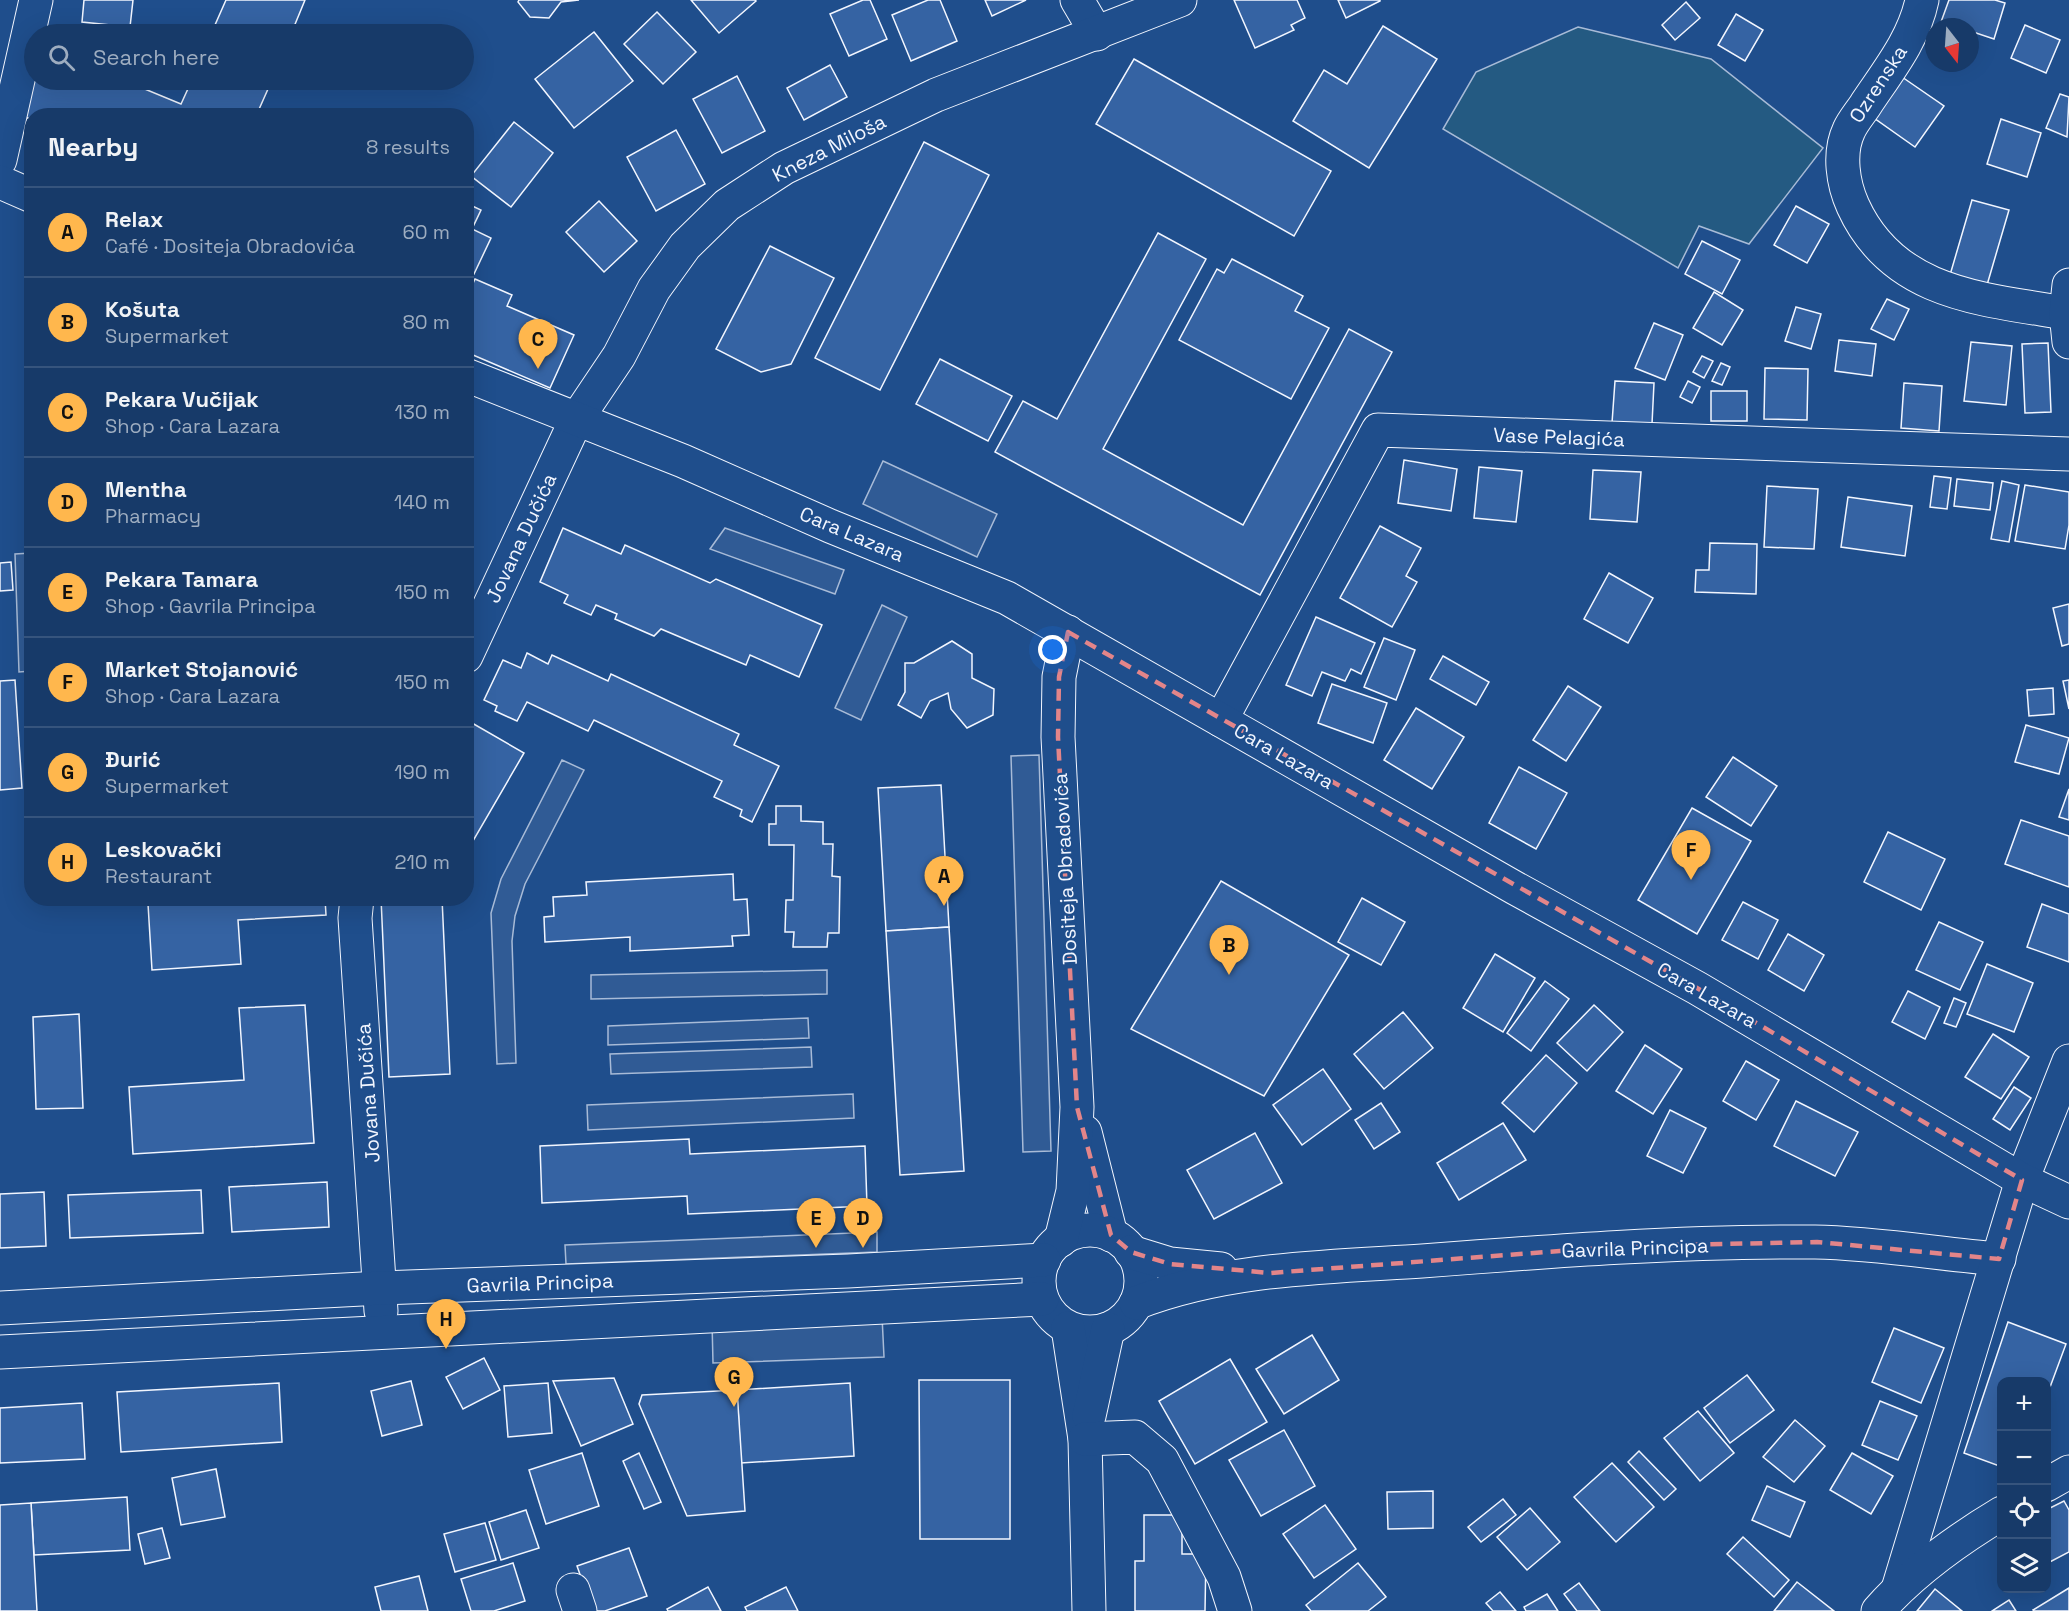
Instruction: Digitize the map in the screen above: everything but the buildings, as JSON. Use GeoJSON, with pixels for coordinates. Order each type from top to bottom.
{"type":"FeatureCollection","features":[{"type":"Feature","properties":{"kind":"street"},"geometry":{"type":"LineString","coordinates":[[31,24],[36,0]]}},
{"type":"Feature","properties":{"kind":"street"},"geometry":{"type":"LineString","coordinates":[[1077,0],[1097,34]]}},
{"type":"Feature","properties":{"kind":"street","name":"Kneza Miloša"},"geometry":{"type":"LineString","coordinates":[[576,420],[619,357],[654,289],[678,255],[727,205],[784,168],[846,136],[936,95],[1180,0]]}},
{"type":"Feature","properties":{"kind":"street","name":"Ozrenska"},"geometry":{"type":"LineString","coordinates":[[1922,0],[1918,22],[1848,131],[1842,162],[1845,182],[1847,192],[1864,230],[1893,262],[1926,281],[1982,299],[2068,314]]}},
{"type":"Feature","properties":{"kind":"street"},"geometry":{"type":"LineString","coordinates":[[0,160],[24,53]]}},
{"type":"Feature","properties":{"kind":"street"},"geometry":{"type":"LineString","coordinates":[[0,182],[24,192]]}},
{"type":"Feature","properties":{"kind":"street","name":"Cara Lazara"},"geometry":{"type":"LineString","coordinates":[[474,378],[683,461],[830,526],[1007,598],[1515,888],[1707,994],[2022,1180],[2069,1202]]}},
{"type":"Feature","properties":{"kind":"street","name":"Jovana Dučića"},"geometry":{"type":"LineString","coordinates":[[474,639],[576,420]]}},
{"type":"Feature","properties":{"kind":"street","name":"Vase Pelagića"},"geometry":{"type":"LineString","coordinates":[[1221,720],[1378,430],[2069,454]]}},
{"type":"Feature","properties":{"kind":"street","name":"Dositeja Obradovića"},"geometry":{"type":"LineString","coordinates":[[1052,1250],[1072,1191],[1077,1107],[1058,737],[1059,677],[1068,632]]}},
{"type":"Feature","properties":{"kind":"street","name":"Jovana Dučića"},"geometry":{"type":"LineString","coordinates":[[356,906],[355,918],[381,1288],[381,1331]]}},
{"type":"Feature","properties":{"kind":"street"},"geometry":{"type":"LineString","coordinates":[[1888,1600],[1999,1259],[2022,1180],[2069,1061]]}},
{"type":"Feature","properties":{"kind":"street","name":"Dositeja Obradovića"},"geometry":{"type":"LineString","coordinates":[[1077,1107],[1121,1244]]}},
{"type":"Feature","properties":{"kind":"street"},"geometry":{"type":"LineString","coordinates":[[1085,1231],[1121,1244],[1141,1277],[1136,1303],[1124,1318],[1108,1329],[1081,1331],[1068,1328],[1057,1321],[1042,1299],[1040,1273],[1052,1250],[1085,1231]]}},
{"type":"Feature","properties":{"kind":"street","name":"Gavrila Principa"},"geometry":{"type":"LineString","coordinates":[[1136,1303],[1170,1290],[1200,1283],[1270,1272],[1625,1246],[1805,1242],[1999,1259]]}},
{"type":"Feature","properties":{"kind":"street","name":"Gavrila Principa"},"geometry":{"type":"LineString","coordinates":[[1121,1244],[1170,1264],[1270,1272]]}},
{"type":"Feature","properties":{"kind":"street","name":"Gavrila Principa"},"geometry":{"type":"LineString","coordinates":[[0,1308],[381,1288],[848,1271],[1052,1250]]}},
{"type":"Feature","properties":{"kind":"street","name":"Gavrila Principa"},"geometry":{"type":"LineString","coordinates":[[0,1352],[1042,1299]]}},
{"type":"Feature","properties":{"kind":"street"},"geometry":{"type":"LineString","coordinates":[[1068,1328],[1085,1439],[1089,1611]]}},
{"type":"Feature","properties":{"kind":"street"},"geometry":{"type":"LineString","coordinates":[[1085,1439],[1108,1329]]}},
{"type":"Feature","properties":{"kind":"street"},"geometry":{"type":"LineString","coordinates":[[1085,1439],[1135,1437],[1162,1460],[1224,1577],[1235,1611]]}},
{"type":"Feature","properties":{"kind":"street"},"geometry":{"type":"LineString","coordinates":[[2051,1482],[2069,1472]]}},
{"type":"Feature","properties":{"kind":"street"},"geometry":{"type":"LineString","coordinates":[[1888,1600],[1963,1536],[1997,1515]]}},
{"type":"Feature","properties":{"kind":"highlighted area"},"geometry":{"type":"Polygon","coordinates":[[[1068,632],[1697,988],[2022,1180],[1999,1259],[1817,1242],[1625,1246],[1270,1273],[1170,1264],[1131,1252],[1111,1235],[1077,1107],[1058,737],[1059,677],[1068,632]]]}},
{"type":"Feature","properties":{"kind":"shaded area"},"geometry":{"type":"Polygon","coordinates":[[[1578,27],[1711,59],[1823,148],[1749,244],[1699,226],[1678,268],[1443,129],[1476,72],[1578,27]]]}},
{"type":"Feature","properties":{"kind":"shaded area"},"geometry":{"type":"Polygon","coordinates":[[[883,461],[997,514],[977,557],[863,504],[883,461]]]}},
{"type":"Feature","properties":{"kind":"shaded area"},"geometry":{"type":"Polygon","coordinates":[[[725,528],[844,570],[835,594],[710,549],[725,528]]]}},
{"type":"Feature","properties":{"kind":"shaded area"},"geometry":{"type":"Polygon","coordinates":[[[24,553],[24,672],[19,672],[15,554],[24,553]]]}},
{"type":"Feature","properties":{"kind":"shaded area"},"geometry":{"type":"Polygon","coordinates":[[[882,605],[907,617],[861,720],[835,708],[882,605]]]}},
{"type":"Feature","properties":{"kind":"shaded area"},"geometry":{"type":"Polygon","coordinates":[[[1039,755],[1051,1151],[1023,1152],[1011,756],[1039,755]]]}},
{"type":"Feature","properties":{"kind":"shaded area"},"geometry":{"type":"Polygon","coordinates":[[[562,760],[584,770],[525,884],[515,916],[512,941],[516,1063],[497,1064],[491,913],[501,879],[562,760]]]}},
{"type":"Feature","properties":{"kind":"shaded area"},"geometry":{"type":"Polygon","coordinates":[[[827,970],[827,994],[591,999],[591,975],[827,970]]]}},
{"type":"Feature","properties":{"kind":"shaded area"},"geometry":{"type":"Polygon","coordinates":[[[808,1018],[809,1038],[608,1045],[608,1026],[808,1018]]]}},
{"type":"Feature","properties":{"kind":"shaded area"},"geometry":{"type":"Polygon","coordinates":[[[811,1047],[812,1067],[611,1074],[610,1054],[811,1047]]]}},
{"type":"Feature","properties":{"kind":"shaded area"},"geometry":{"type":"Polygon","coordinates":[[[853,1094],[854,1118],[588,1130],[587,1105],[853,1094]]]}},
{"type":"Feature","properties":{"kind":"shaded area"},"geometry":{"type":"Polygon","coordinates":[[[877,1232],[877,1252],[566,1264],[565,1245],[877,1232]]]}},
{"type":"Feature","properties":{"kind":"shaded area"},"geometry":{"type":"Polygon","coordinates":[[[882,1316],[884,1357],[713,1363],[712,1322],[882,1316]]]}},
{"type":"Feature","properties":{"kind":"place","name":"Pekara Vučijak"},"geometry":{"type":"Point","coordinates":[538,369]}},
{"type":"Feature","properties":{"kind":"place","name":"Market Stojanović"},"geometry":{"type":"Point","coordinates":[1691,880]}},
{"type":"Feature","properties":{"kind":"place","name":"Relax"},"geometry":{"type":"Point","coordinates":[944,906]}},
{"type":"Feature","properties":{"kind":"place","name":"Košuta"},"geometry":{"type":"Point","coordinates":[1229,975]}},
{"type":"Feature","properties":{"kind":"place","name":"Pekara Tamara"},"geometry":{"type":"Point","coordinates":[816,1248]}},
{"type":"Feature","properties":{"kind":"place","name":"Mentha"},"geometry":{"type":"Point","coordinates":[863,1248]}},
{"type":"Feature","properties":{"kind":"place","name":"Leskovački"},"geometry":{"type":"Point","coordinates":[446,1349]}},
{"type":"Feature","properties":{"kind":"place","name":"Đurić"},"geometry":{"type":"Point","coordinates":[734,1407]}}]}
